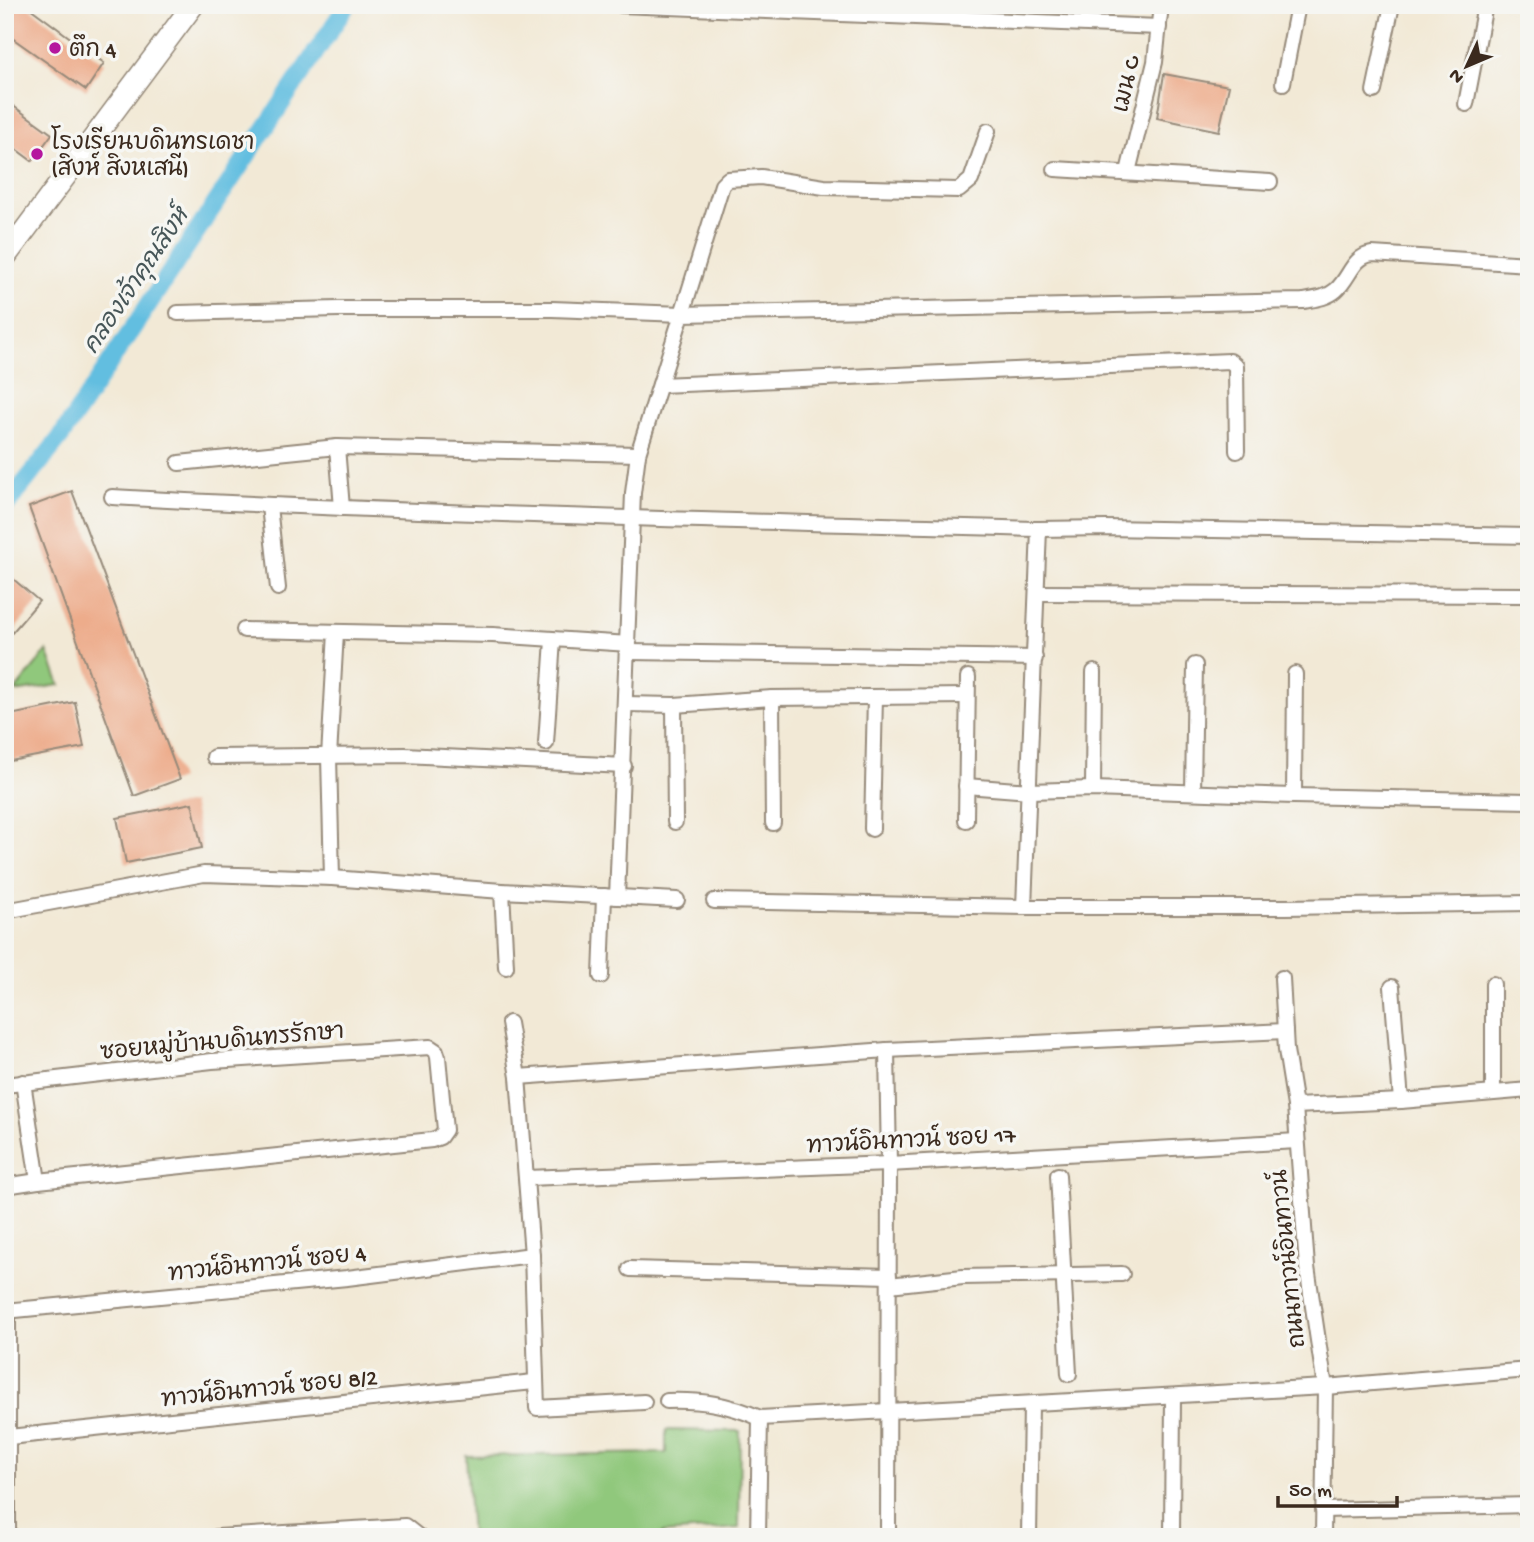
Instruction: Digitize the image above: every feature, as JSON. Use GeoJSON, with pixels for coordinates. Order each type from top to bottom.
{"type":"FeatureCollection","features":[{"type":"Feature","properties":{"kind":"street"},"geometry":{"type":"LineString","coordinates":[[5,257],[193,5]]}},
{"type":"Feature","properties":{"kind":"street"},"geometry":{"type":"LineString","coordinates":[[621,5],[1159,27]]}},
{"type":"Feature","properties":{"kind":"street","name":"เมน C"},"geometry":{"type":"LineString","coordinates":[[1128,172],[1155,62],[1161,5]]}},
{"type":"Feature","properties":{"kind":"street"},"geometry":{"type":"LineString","coordinates":[[1283,83],[1298,5]]}},
{"type":"Feature","properties":{"kind":"street"},"geometry":{"type":"LineString","coordinates":[[1374,91],[1392,5]]}},
{"type":"Feature","properties":{"kind":"street"},"geometry":{"type":"LineString","coordinates":[[1466,104],[1485,5]]}},
{"type":"Feature","properties":{"kind":"street"},"geometry":{"type":"LineString","coordinates":[[601,976],[624,766],[638,454],[722,185],[728,178],[761,177],[824,187],[959,190],[971,180],[988,131]]}},
{"type":"Feature","properties":{"kind":"street"},"geometry":{"type":"LineString","coordinates":[[1055,169],[1270,182]]}},
{"type":"Feature","properties":{"kind":"street"},"geometry":{"type":"LineString","coordinates":[[178,313],[511,309],[682,314],[1303,301],[1328,295],[1338,288],[1357,260],[1364,255],[1529,264]]}},
{"type":"Feature","properties":{"kind":"street"},"geometry":{"type":"LineString","coordinates":[[660,385],[1230,361],[1236,366],[1237,451]]}},
{"type":"Feature","properties":{"kind":"street"},"geometry":{"type":"LineString","coordinates":[[179,463],[337,447],[638,454]]}},
{"type":"Feature","properties":{"kind":"street"},"geometry":{"type":"LineString","coordinates":[[337,447],[342,508]]}},
{"type":"Feature","properties":{"kind":"street"},"geometry":{"type":"LineString","coordinates":[[113,497],[269,506],[633,519],[1039,529],[1529,536]]}},
{"type":"Feature","properties":{"kind":"street"},"geometry":{"type":"LineString","coordinates":[[269,506],[278,588]]}},
{"type":"Feature","properties":{"kind":"street"},"geometry":{"type":"LineString","coordinates":[[1024,907],[1039,529]]}},
{"type":"Feature","properties":{"kind":"street"},"geometry":{"type":"LineString","coordinates":[[1037,593],[1529,595]]}},
{"type":"Feature","properties":{"kind":"street"},"geometry":{"type":"LineString","coordinates":[[244,630],[494,635],[629,648],[1035,658]]}},
{"type":"Feature","properties":{"kind":"street"},"geometry":{"type":"LineString","coordinates":[[332,878],[329,757],[336,632]]}},
{"type":"Feature","properties":{"kind":"street"},"geometry":{"type":"LineString","coordinates":[[547,743],[553,640]]}},
{"type":"Feature","properties":{"kind":"street"},"geometry":{"type":"LineString","coordinates":[[1193,792],[1195,665]]}},
{"type":"Feature","properties":{"kind":"street"},"geometry":{"type":"LineString","coordinates":[[1093,789],[1094,672]]}},
{"type":"Feature","properties":{"kind":"street"},"geometry":{"type":"LineString","coordinates":[[1294,796],[1295,674]]}},
{"type":"Feature","properties":{"kind":"street"},"geometry":{"type":"LineString","coordinates":[[966,820],[968,677]]}},
{"type":"Feature","properties":{"kind":"street"},"geometry":{"type":"LineString","coordinates":[[626,704],[674,705],[772,698],[967,696]]}},
{"type":"Feature","properties":{"kind":"street"},"geometry":{"type":"LineString","coordinates":[[872,829],[875,697]]}},
{"type":"Feature","properties":{"kind":"street"},"geometry":{"type":"LineString","coordinates":[[772,698],[773,823]]}},
{"type":"Feature","properties":{"kind":"street"},"geometry":{"type":"LineString","coordinates":[[674,705],[675,822]]}},
{"type":"Feature","properties":{"kind":"street"},"geometry":{"type":"LineString","coordinates":[[214,757],[405,755],[624,766]]}},
{"type":"Feature","properties":{"kind":"street"},"geometry":{"type":"LineString","coordinates":[[966,786],[1030,790],[1093,789],[1529,801]]}},
{"type":"Feature","properties":{"kind":"street"},"geometry":{"type":"LineString","coordinates":[[5,911],[204,874],[332,878],[502,891],[677,900]]}},
{"type":"Feature","properties":{"kind":"street"},"geometry":{"type":"LineString","coordinates":[[502,891],[506,967]]}},
{"type":"Feature","properties":{"kind":"street"},"geometry":{"type":"LineString","coordinates":[[714,901],[1024,907],[1529,903]]}},
{"type":"Feature","properties":{"kind":"street","name":"ถนนทาวน์อินทาวน์"},"geometry":{"type":"LineString","coordinates":[[1282,978],[1307,1267],[1325,1387],[1323,1537]]}},
{"type":"Feature","properties":{"kind":"street"},"geometry":{"type":"LineString","coordinates":[[1493,984],[1493,1092]]}},
{"type":"Feature","properties":{"kind":"street"},"geometry":{"type":"LineString","coordinates":[[1392,987],[1401,1101]]}},
{"type":"Feature","properties":{"kind":"street"},"geometry":{"type":"LineString","coordinates":[[509,1023],[518,1077],[527,1178],[537,1408],[644,1402]]}},
{"type":"Feature","properties":{"kind":"street"},"geometry":{"type":"LineString","coordinates":[[518,1077],[887,1050],[1285,1031]]}},
{"type":"Feature","properties":{"kind":"street","name":"ซอยหมู่บ้านบดินทรรักษา"},"geometry":{"type":"LineString","coordinates":[[5,1085],[212,1060],[430,1047],[436,1051],[438,1057],[445,1130],[440,1137],[432,1140],[38,1181]]}},
{"type":"Feature","properties":{"kind":"street"},"geometry":{"type":"LineString","coordinates":[[887,1050],[888,1537]]}},
{"type":"Feature","properties":{"kind":"street"},"geometry":{"type":"LineString","coordinates":[[5,1186],[38,1181],[23,1082]]}},
{"type":"Feature","properties":{"kind":"street"},"geometry":{"type":"LineString","coordinates":[[1295,1105],[1401,1101],[1529,1090]]}},
{"type":"Feature","properties":{"kind":"street","name":"ทาวน์อินทาวน์ ซอย 17"},"geometry":{"type":"LineString","coordinates":[[527,1178],[889,1164],[1297,1141]]}},
{"type":"Feature","properties":{"kind":"street"},"geometry":{"type":"LineString","coordinates":[[1058,1175],[1069,1374]]}},
{"type":"Feature","properties":{"kind":"street","name":"ทาวน์อินทาวน์ ซอย 4"},"geometry":{"type":"LineString","coordinates":[[7,1310],[347,1278],[532,1255]]}},
{"type":"Feature","properties":{"kind":"street"},"geometry":{"type":"LineString","coordinates":[[630,1269],[889,1281],[1122,1274]]}},
{"type":"Feature","properties":{"kind":"street"},"geometry":{"type":"LineString","coordinates":[[7,1310],[8,1537]]}},
{"type":"Feature","properties":{"kind":"street"},"geometry":{"type":"LineString","coordinates":[[667,1401],[694,1400],[734,1407],[760,1418],[1325,1387],[1529,1370]]}},
{"type":"Feature","properties":{"kind":"street","name":"ทาวน์อินทาวน์ ซอย 8/2"},"geometry":{"type":"LineString","coordinates":[[9,1437],[534,1382]]}},
{"type":"Feature","properties":{"kind":"street"},"geometry":{"type":"LineString","coordinates":[[1172,1537],[1173,1396]]}},
{"type":"Feature","properties":{"kind":"street"},"geometry":{"type":"LineString","coordinates":[[1029,1537],[1031,1404]]}},
{"type":"Feature","properties":{"kind":"street"},"geometry":{"type":"LineString","coordinates":[[758,1537],[760,1418]]}},
{"type":"Feature","properties":{"kind":"street"},"geometry":{"type":"LineString","coordinates":[[1324,1510],[1529,1505]]}},
{"type":"Feature","properties":{"kind":"street"},"geometry":{"type":"LineString","coordinates":[[217,1537],[291,1535],[405,1526],[419,1537]]}},
{"type":"Feature","properties":{"kind":"green space"},"geometry":{"type":"Polygon","coordinates":[[[47,651],[60,685],[14,692],[47,651]]]}},
{"type":"Feature","properties":{"kind":"green space"},"geometry":{"type":"Polygon","coordinates":[[[666,1430],[740,1431],[739,1528],[662,1533],[661,1537],[471,1537],[466,1456],[666,1453],[666,1430]]]}},
{"type":"Feature","properties":{"kind":"building","name":"ตึก 4"},"geometry":{"type":"Polygon","coordinates":[[[5,5],[26,5],[104,63],[86,90],[5,33],[5,5]]]}},
{"type":"Feature","properties":{"kind":"building"},"geometry":{"type":"Polygon","coordinates":[[[1164,74],[1229,86],[1219,131],[1157,118],[1164,74]]]}},
{"type":"Feature","properties":{"kind":"building"},"geometry":{"type":"Polygon","coordinates":[[[5,100],[52,134],[32,161],[5,141],[5,100]]]}},
{"type":"Feature","properties":{"kind":"building"},"geometry":{"type":"Polygon","coordinates":[[[72,491],[180,779],[134,796],[29,507],[72,491]]]}},
{"type":"Feature","properties":{"kind":"building"},"geometry":{"type":"Polygon","coordinates":[[[5,572],[39,601],[5,641],[5,572]]]}},
{"type":"Feature","properties":{"kind":"building"},"geometry":{"type":"Polygon","coordinates":[[[75,702],[84,747],[5,762],[5,716],[75,702]]]}},
{"type":"Feature","properties":{"kind":"building"},"geometry":{"type":"Polygon","coordinates":[[[192,803],[202,848],[126,863],[117,818],[192,803]]]}},
{"type":"Feature","properties":{"kind":"waterway","name":"คลองเจ้าคุณสิงห์"},"geometry":{"type":"LineString","coordinates":[[5,507],[60,438],[347,5]]}},
{"type":"Feature","properties":{"kind":"place","name":"ตึก 4"},"geometry":{"type":"Point","coordinates":[55,48]}},
{"type":"Feature","properties":{"kind":"place","name":"โรงเรียนบดินทรเดชา (สิงห์ สิงหเสนี)"},"geometry":{"type":"Point","coordinates":[37,154]}}]}
